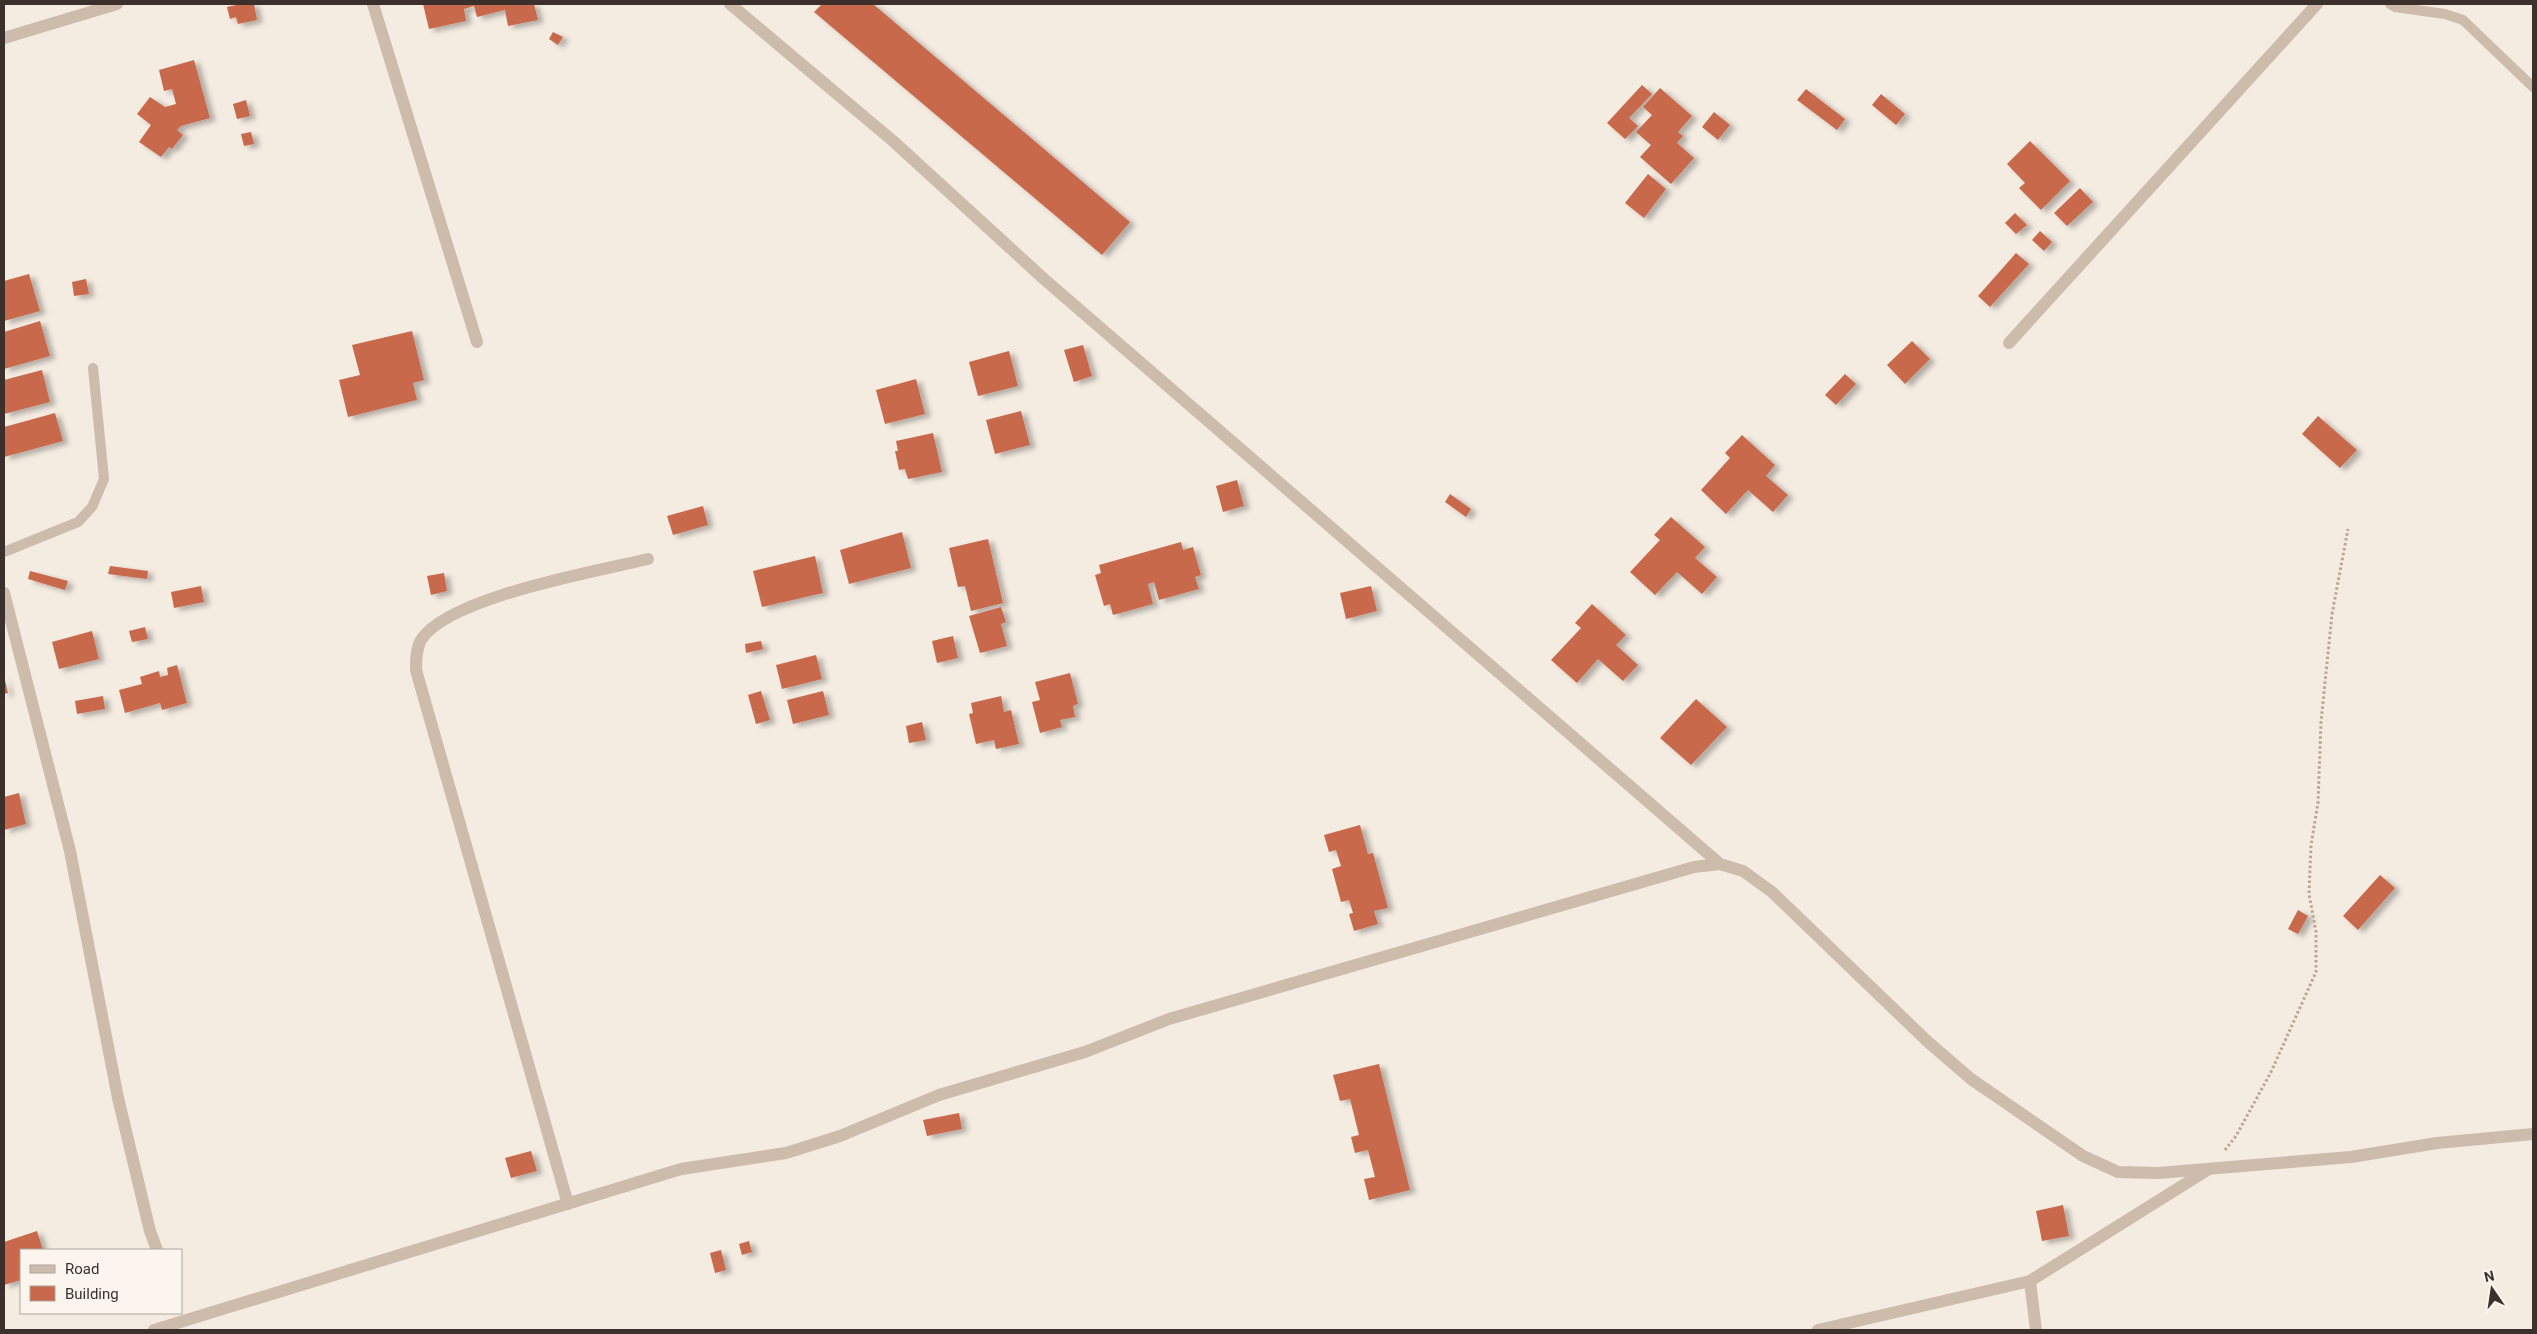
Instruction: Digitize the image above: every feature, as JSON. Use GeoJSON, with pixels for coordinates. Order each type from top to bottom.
{"type":"FeatureCollection","features":[{"type":"Feature","properties":{"kind":"street"},"geometry":{"type":"LineString","coordinates":[[4,38],[118,4]]}},
{"type":"Feature","properties":{"kind":"street"},"geometry":{"type":"LineString","coordinates":[[373,4],[477,342]]}},
{"type":"Feature","properties":{"kind":"street"},"geometry":{"type":"LineString","coordinates":[[730,4],[893,141],[1044,279],[1720,864],[1742,871],[1772,892],[1927,1041],[1971,1079],[2083,1156],[2118,1172],[2158,1173],[2351,1157],[2437,1143],[2533,1134]]}},
{"type":"Feature","properties":{"kind":"street"},"geometry":{"type":"LineString","coordinates":[[2009,343],[2316,4]]}},
{"type":"Feature","properties":{"kind":"street"},"geometry":{"type":"LineString","coordinates":[[568,1204],[416,670],[417,649],[422,639],[436,626],[459,611],[493,597],[648,559]]}},
{"type":"Feature","properties":{"kind":"street"},"geometry":{"type":"LineString","coordinates":[[4,593],[70,851],[118,1098],[150,1231],[157,1249]]}},
{"type":"Feature","properties":{"kind":"street"},"geometry":{"type":"LineString","coordinates":[[154,1330],[181,1317],[568,1204],[687,1167],[786,1153],[840,1136],[939,1095],[1076,1054],[1169,1019],[1694,867],[1720,864]]}},
{"type":"Feature","properties":{"kind":"street"},"geometry":{"type":"LineString","coordinates":[[1818,1330],[2030,1281],[2211,1168]]}},
{"type":"Feature","properties":{"kind":"street"},"geometry":{"type":"LineString","coordinates":[[2030,1281],[2036,1330]]}},
{"type":"Feature","properties":{"kind":"lane"},"geometry":{"type":"LineString","coordinates":[[2390,4],[2394,7],[2445,14],[2463,20],[2533,87]]}},
{"type":"Feature","properties":{"kind":"lane"},"geometry":{"type":"LineString","coordinates":[[4,552],[78,522],[92,507],[104,479],[93,368]]}},
{"type":"Feature","properties":{"kind":"path"},"geometry":{"type":"LineString","coordinates":[[2211,1168],[2236,1136],[2271,1072],[2316,972],[2316,932],[2310,894],[2311,845],[2318,802],[2321,722],[2332,614],[2348,529]]}},
{"type":"Feature","properties":{"kind":"building"},"geometry":{"type":"Polygon","coordinates":[[[254,4],[257,20],[238,24],[236,17],[230,19],[227,7],[254,4]]]}},
{"type":"Feature","properties":{"kind":"building"},"geometry":{"type":"Polygon","coordinates":[[[423,4],[534,4],[538,20],[508,26],[505,10],[477,17],[474,6],[464,9],[466,21],[429,29],[423,4]]]}},
{"type":"Feature","properties":{"kind":"building"},"geometry":{"type":"Polygon","coordinates":[[[822,4],[873,4],[1130,222],[1102,255],[814,12],[822,4]]]}},
{"type":"Feature","properties":{"kind":"building"},"geometry":{"type":"Polygon","coordinates":[[[553,32],[563,37],[558,45],[549,39],[553,32]]]}},
{"type":"Feature","properties":{"kind":"building"},"geometry":{"type":"Polygon","coordinates":[[[194,60],[210,118],[181,126],[177,130],[183,135],[172,149],[169,147],[161,157],[139,142],[151,125],[137,114],[150,97],[165,107],[176,104],[172,89],[164,91],[159,70],[194,60]]]}},
{"type":"Feature","properties":{"kind":"building"},"geometry":{"type":"Polygon","coordinates":[[[1642,85],[1652,94],[1629,118],[1638,126],[1625,139],[1607,123],[1642,85]]]}},
{"type":"Feature","properties":{"kind":"building"},"geometry":{"type":"Polygon","coordinates":[[[1660,88],[1692,116],[1678,132],[1683,136],[1677,143],[1694,158],[1671,184],[1640,157],[1651,145],[1636,132],[1652,115],[1643,107],[1660,88]]]}},
{"type":"Feature","properties":{"kind":"building"},"geometry":{"type":"Polygon","coordinates":[[[1806,89],[1845,119],[1837,130],[1797,100],[1806,89]]]}},
{"type":"Feature","properties":{"kind":"building"},"geometry":{"type":"Polygon","coordinates":[[[1881,94],[1905,114],[1896,125],[1872,105],[1881,94]]]}},
{"type":"Feature","properties":{"kind":"building"},"geometry":{"type":"Polygon","coordinates":[[[246,100],[250,116],[237,119],[233,104],[246,100]]]}},
{"type":"Feature","properties":{"kind":"building"},"geometry":{"type":"Polygon","coordinates":[[[1714,112],[1730,125],[1718,140],[1702,127],[1714,112]]]}},
{"type":"Feature","properties":{"kind":"building"},"geometry":{"type":"Polygon","coordinates":[[[251,132],[254,144],[244,146],[241,134],[251,132]]]}},
{"type":"Feature","properties":{"kind":"building"},"geometry":{"type":"Polygon","coordinates":[[[2030,141],[2070,181],[2041,210],[2019,188],[2025,183],[2007,164],[2030,141]]]}},
{"type":"Feature","properties":{"kind":"building"},"geometry":{"type":"Polygon","coordinates":[[[1648,174],[1666,189],[1644,218],[1625,203],[1648,174]]]}},
{"type":"Feature","properties":{"kind":"building"},"geometry":{"type":"Polygon","coordinates":[[[2080,188],[2093,202],[2067,226],[2054,213],[2080,188]]]}},
{"type":"Feature","properties":{"kind":"building"},"geometry":{"type":"Polygon","coordinates":[[[2015,213],[2027,225],[2016,234],[2005,223],[2015,213]]]}},
{"type":"Feature","properties":{"kind":"building"},"geometry":{"type":"Polygon","coordinates":[[[2040,231],[2052,242],[2044,251],[2032,240],[2040,231]]]}},
{"type":"Feature","properties":{"kind":"building"},"geometry":{"type":"Polygon","coordinates":[[[2016,253],[2029,264],[1990,307],[1978,296],[2016,253]]]}},
{"type":"Feature","properties":{"kind":"building"},"geometry":{"type":"Polygon","coordinates":[[[29,274],[40,311],[4,321],[4,281],[29,274]]]}},
{"type":"Feature","properties":{"kind":"building"},"geometry":{"type":"Polygon","coordinates":[[[86,279],[89,294],[74,296],[72,282],[86,279]]]}},
{"type":"Feature","properties":{"kind":"building"},"geometry":{"type":"Polygon","coordinates":[[[40,321],[50,356],[4,369],[4,332],[40,321]]]}},
{"type":"Feature","properties":{"kind":"building"},"geometry":{"type":"Polygon","coordinates":[[[412,331],[424,380],[413,383],[417,400],[348,417],[339,380],[360,375],[352,345],[412,331]]]}},
{"type":"Feature","properties":{"kind":"building"},"geometry":{"type":"Polygon","coordinates":[[[1912,341],[1930,359],[1905,384],[1887,365],[1912,341]]]}},
{"type":"Feature","properties":{"kind":"building"},"geometry":{"type":"Polygon","coordinates":[[[1083,345],[1092,376],[1074,382],[1064,350],[1083,345]]]}},
{"type":"Feature","properties":{"kind":"building"},"geometry":{"type":"Polygon","coordinates":[[[1009,351],[1018,386],[978,396],[969,362],[1009,351]]]}},
{"type":"Feature","properties":{"kind":"building"},"geometry":{"type":"Polygon","coordinates":[[[42,370],[50,402],[4,414],[4,380],[42,370]]]}},
{"type":"Feature","properties":{"kind":"building"},"geometry":{"type":"Polygon","coordinates":[[[1845,374],[1856,384],[1836,405],[1825,395],[1845,374]]]}},
{"type":"Feature","properties":{"kind":"building"},"geometry":{"type":"Polygon","coordinates":[[[916,379],[925,414],[885,424],[876,390],[916,379]]]}},
{"type":"Feature","properties":{"kind":"building"},"geometry":{"type":"Polygon","coordinates":[[[1021,411],[1030,445],[995,454],[986,420],[1021,411]]]}},
{"type":"Feature","properties":{"kind":"building"},"geometry":{"type":"Polygon","coordinates":[[[55,413],[63,441],[4,457],[4,427],[55,413]]]}},
{"type":"Feature","properties":{"kind":"building"},"geometry":{"type":"Polygon","coordinates":[[[2318,416],[2357,450],[2340,468],[2302,434],[2318,416]]]}},
{"type":"Feature","properties":{"kind":"building"},"geometry":{"type":"Polygon","coordinates":[[[933,433],[942,472],[908,479],[905,469],[899,470],[895,451],[898,451],[896,441],[933,433]]]}},
{"type":"Feature","properties":{"kind":"building"},"geometry":{"type":"Polygon","coordinates":[[[1742,435],[1775,465],[1766,476],[1788,495],[1773,512],[1748,490],[1726,514],[1701,490],[1730,458],[1725,453],[1742,435]]]}},
{"type":"Feature","properties":{"kind":"building"},"geometry":{"type":"Polygon","coordinates":[[[1237,480],[1244,506],[1223,512],[1216,486],[1237,480]]]}},
{"type":"Feature","properties":{"kind":"building"},"geometry":{"type":"Polygon","coordinates":[[[1450,494],[1471,509],[1466,517],[1445,502],[1450,494]]]}},
{"type":"Feature","properties":{"kind":"building"},"geometry":{"type":"Polygon","coordinates":[[[703,506],[708,525],[673,535],[667,516],[703,506]]]}},
{"type":"Feature","properties":{"kind":"building"},"geometry":{"type":"Polygon","coordinates":[[[1671,517],[1705,547],[1695,558],[1717,577],[1702,594],[1677,572],[1655,595],[1630,572],[1660,540],[1654,535],[1671,517]]]}},
{"type":"Feature","properties":{"kind":"building"},"geometry":{"type":"Polygon","coordinates":[[[902,532],[911,568],[849,584],[840,550],[902,532]]]}},
{"type":"Feature","properties":{"kind":"building"},"geometry":{"type":"Polygon","coordinates":[[[988,539],[1003,603],[971,611],[965,586],[958,587],[949,548],[988,539]]]}},
{"type":"Feature","properties":{"kind":"building"},"geometry":{"type":"Polygon","coordinates":[[[1181,542],[1183,550],[1193,547],[1201,575],[1195,577],[1199,589],[1159,600],[1154,582],[1148,584],[1153,604],[1113,615],[1110,604],[1104,606],[1095,575],[1101,573],[1099,565],[1181,542]]]}},
{"type":"Feature","properties":{"kind":"building"},"geometry":{"type":"Polygon","coordinates":[[[815,556],[823,593],[762,607],[753,571],[815,556]]]}},
{"type":"Feature","properties":{"kind":"building"},"geometry":{"type":"Polygon","coordinates":[[[110,566],[148,571],[147,579],[108,574],[110,566]]]}},
{"type":"Feature","properties":{"kind":"building"},"geometry":{"type":"Polygon","coordinates":[[[30,571],[68,581],[65,590],[28,579],[30,571]]]}},
{"type":"Feature","properties":{"kind":"building"},"geometry":{"type":"Polygon","coordinates":[[[444,573],[447,591],[431,595],[427,576],[444,573]]]}},
{"type":"Feature","properties":{"kind":"building"},"geometry":{"type":"Polygon","coordinates":[[[201,586],[204,602],[174,608],[171,592],[201,586]]]}},
{"type":"Feature","properties":{"kind":"building"},"geometry":{"type":"Polygon","coordinates":[[[1371,586],[1377,611],[1346,619],[1340,593],[1371,586]]]}},
{"type":"Feature","properties":{"kind":"building"},"geometry":{"type":"Polygon","coordinates":[[[1592,604],[1626,635],[1616,645],[1638,665],[1623,681],[1598,659],[1577,683],[1551,660],[1581,628],[1575,623],[1592,604]]]}},
{"type":"Feature","properties":{"kind":"building"},"geometry":{"type":"Polygon","coordinates":[[[1001,607],[1006,622],[1001,624],[1007,646],[980,653],[969,616],[1001,607]]]}},
{"type":"Feature","properties":{"kind":"building"},"geometry":{"type":"Polygon","coordinates":[[[145,627],[148,639],[132,642],[129,631],[145,627]]]}},
{"type":"Feature","properties":{"kind":"building"},"geometry":{"type":"Polygon","coordinates":[[[92,631],[99,659],[59,669],[52,642],[92,631]]]}},
{"type":"Feature","properties":{"kind":"building"},"geometry":{"type":"Polygon","coordinates":[[[953,636],[958,658],[937,663],[932,641],[953,636]]]}},
{"type":"Feature","properties":{"kind":"building"},"geometry":{"type":"Polygon","coordinates":[[[761,641],[763,649],[746,653],[745,644],[761,641]]]}},
{"type":"Feature","properties":{"kind":"building"},"geometry":{"type":"Polygon","coordinates":[[[816,655],[822,679],[782,689],[776,665],[816,655]]]}},
{"type":"Feature","properties":{"kind":"building"},"geometry":{"type":"Polygon","coordinates":[[[177,665],[187,703],[162,710],[160,703],[125,713],[119,690],[142,684],[140,677],[159,671],[160,677],[168,675],[167,668],[177,665]]]}},
{"type":"Feature","properties":{"kind":"building"},"geometry":{"type":"Polygon","coordinates":[[[1070,673],[1078,704],[1073,706],[1075,717],[1060,720],[1062,727],[1040,733],[1032,702],[1040,700],[1035,682],[1070,673]]]}},
{"type":"Feature","properties":{"kind":"building"},"geometry":{"type":"Polygon","coordinates":[[[4,676],[8,693],[4,694],[4,676]]]}},
{"type":"Feature","properties":{"kind":"building"},"geometry":{"type":"Polygon","coordinates":[[[761,691],[770,720],[756,724],[748,695],[761,691]]]}},
{"type":"Feature","properties":{"kind":"building"},"geometry":{"type":"Polygon","coordinates":[[[823,691],[829,715],[793,724],[787,700],[823,691]]]}},
{"type":"Feature","properties":{"kind":"building"},"geometry":{"type":"Polygon","coordinates":[[[103,696],[105,709],[77,714],[75,701],[103,696]]]}},
{"type":"Feature","properties":{"kind":"building"},"geometry":{"type":"Polygon","coordinates":[[[1001,696],[1004,712],[1011,710],[1019,744],[996,749],[994,740],[976,744],[969,714],[973,713],[971,703],[1001,696]]]}},
{"type":"Feature","properties":{"kind":"building"},"geometry":{"type":"Polygon","coordinates":[[[1696,699],[1727,727],[1691,765],[1660,738],[1696,699]]]}},
{"type":"Feature","properties":{"kind":"building"},"geometry":{"type":"Polygon","coordinates":[[[922,722],[926,740],[909,743],[906,726],[922,722]]]}},
{"type":"Feature","properties":{"kind":"building"},"geometry":{"type":"Polygon","coordinates":[[[19,793],[26,824],[4,830],[4,797],[19,793]]]}},
{"type":"Feature","properties":{"kind":"building"},"geometry":{"type":"Polygon","coordinates":[[[1360,825],[1368,854],[1373,853],[1388,908],[1374,911],[1378,924],[1354,931],[1349,914],[1353,913],[1349,900],[1341,902],[1332,869],[1341,866],[1336,850],[1329,852],[1324,835],[1360,825]]]}},
{"type":"Feature","properties":{"kind":"building"},"geometry":{"type":"Polygon","coordinates":[[[2380,875],[2395,888],[2358,930],[2343,916],[2380,875]]]}},
{"type":"Feature","properties":{"kind":"building"},"geometry":{"type":"Polygon","coordinates":[[[2298,910],[2308,916],[2298,934],[2288,929],[2298,910]]]}},
{"type":"Feature","properties":{"kind":"building"},"geometry":{"type":"Polygon","coordinates":[[[1379,1064],[1410,1190],[1369,1200],[1364,1179],[1375,1177],[1368,1150],[1355,1153],[1351,1137],[1359,1135],[1350,1099],[1340,1101],[1333,1075],[1379,1064]]]}},
{"type":"Feature","properties":{"kind":"building"},"geometry":{"type":"Polygon","coordinates":[[[959,1113],[962,1129],[927,1136],[923,1120],[959,1113]]]}},
{"type":"Feature","properties":{"kind":"building"},"geometry":{"type":"Polygon","coordinates":[[[531,1151],[537,1171],[511,1178],[505,1158],[531,1151]]]}},
{"type":"Feature","properties":{"kind":"building"},"geometry":{"type":"Polygon","coordinates":[[[2063,1205],[2069,1236],[2042,1241],[2036,1211],[2063,1205]]]}},
{"type":"Feature","properties":{"kind":"building"},"geometry":{"type":"Polygon","coordinates":[[[37,1231],[43,1249],[20,1249],[20,1280],[4,1285],[4,1242],[37,1231]]]}},
{"type":"Feature","properties":{"kind":"building"},"geometry":{"type":"Polygon","coordinates":[[[749,1241],[752,1252],[742,1255],[739,1244],[749,1241]]]}},
{"type":"Feature","properties":{"kind":"building"},"geometry":{"type":"Polygon","coordinates":[[[721,1250],[726,1270],[715,1273],[710,1253],[721,1250]]]}}]}
